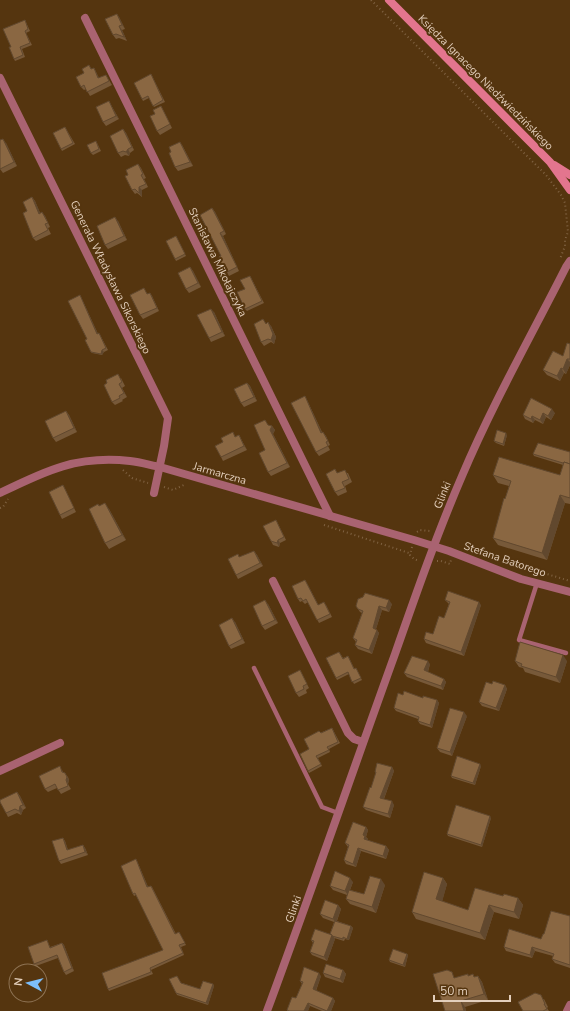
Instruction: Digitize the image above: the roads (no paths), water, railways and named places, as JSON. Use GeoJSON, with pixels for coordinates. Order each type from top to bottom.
{"type":"FeatureCollection","features":[{"type":"Feature","properties":{"kind":"main road","name":"Księdza Ignacego Niedźwiedzińskiego"},"geometry":{"type":"LineString","coordinates":[[389,0],[550,162],[570,190]]}},
{"type":"Feature","properties":{"kind":"main road","name":"Księdza Ignacego Niedźwiedzińskiego"},"geometry":{"type":"LineString","coordinates":[[550,162],[570,175]]}},
{"type":"Feature","properties":{"kind":"street","name":"Stanisława Mikołajczyka"},"geometry":{"type":"LineString","coordinates":[[85,18],[330,516]]}},
{"type":"Feature","properties":{"kind":"street","name":"Generała Władysława Sikorskiego"},"geometry":{"type":"LineString","coordinates":[[0,78],[166,413],[168,422],[155,489]]}},
{"type":"Feature","properties":{"kind":"street","name":"Glinki"},"geometry":{"type":"LineString","coordinates":[[267,1011],[434,546],[462,476],[482,432],[568,264],[567,249]]}},
{"type":"Feature","properties":{"kind":"street","name":"Jarmarczna"},"geometry":{"type":"LineString","coordinates":[[0,493],[45,472],[63,466],[85,461],[110,459],[132,461],[160,467],[434,546]]}},
{"type":"Feature","properties":{"kind":"street","name":"Stefana Batorego"},"geometry":{"type":"LineString","coordinates":[[434,546],[521,579],[570,592]]}},
{"type":"Feature","properties":{"kind":"street"},"geometry":{"type":"LineString","coordinates":[[273,580],[348,733],[354,739],[363,742]]}},
{"type":"Feature","properties":{"kind":"street"},"geometry":{"type":"LineString","coordinates":[[0,771],[60,744]]}},
{"type":"Feature","properties":{"kind":"street"},"geometry":{"type":"LineString","coordinates":[[567,1011],[570,1006]]}},
{"type":"Feature","properties":{"kind":"lane"},"geometry":{"type":"LineString","coordinates":[[537,583],[519,640],[566,653]]}},
{"type":"Feature","properties":{"kind":"lane"},"geometry":{"type":"LineString","coordinates":[[254,668],[322,807],[338,813]]}}]}
